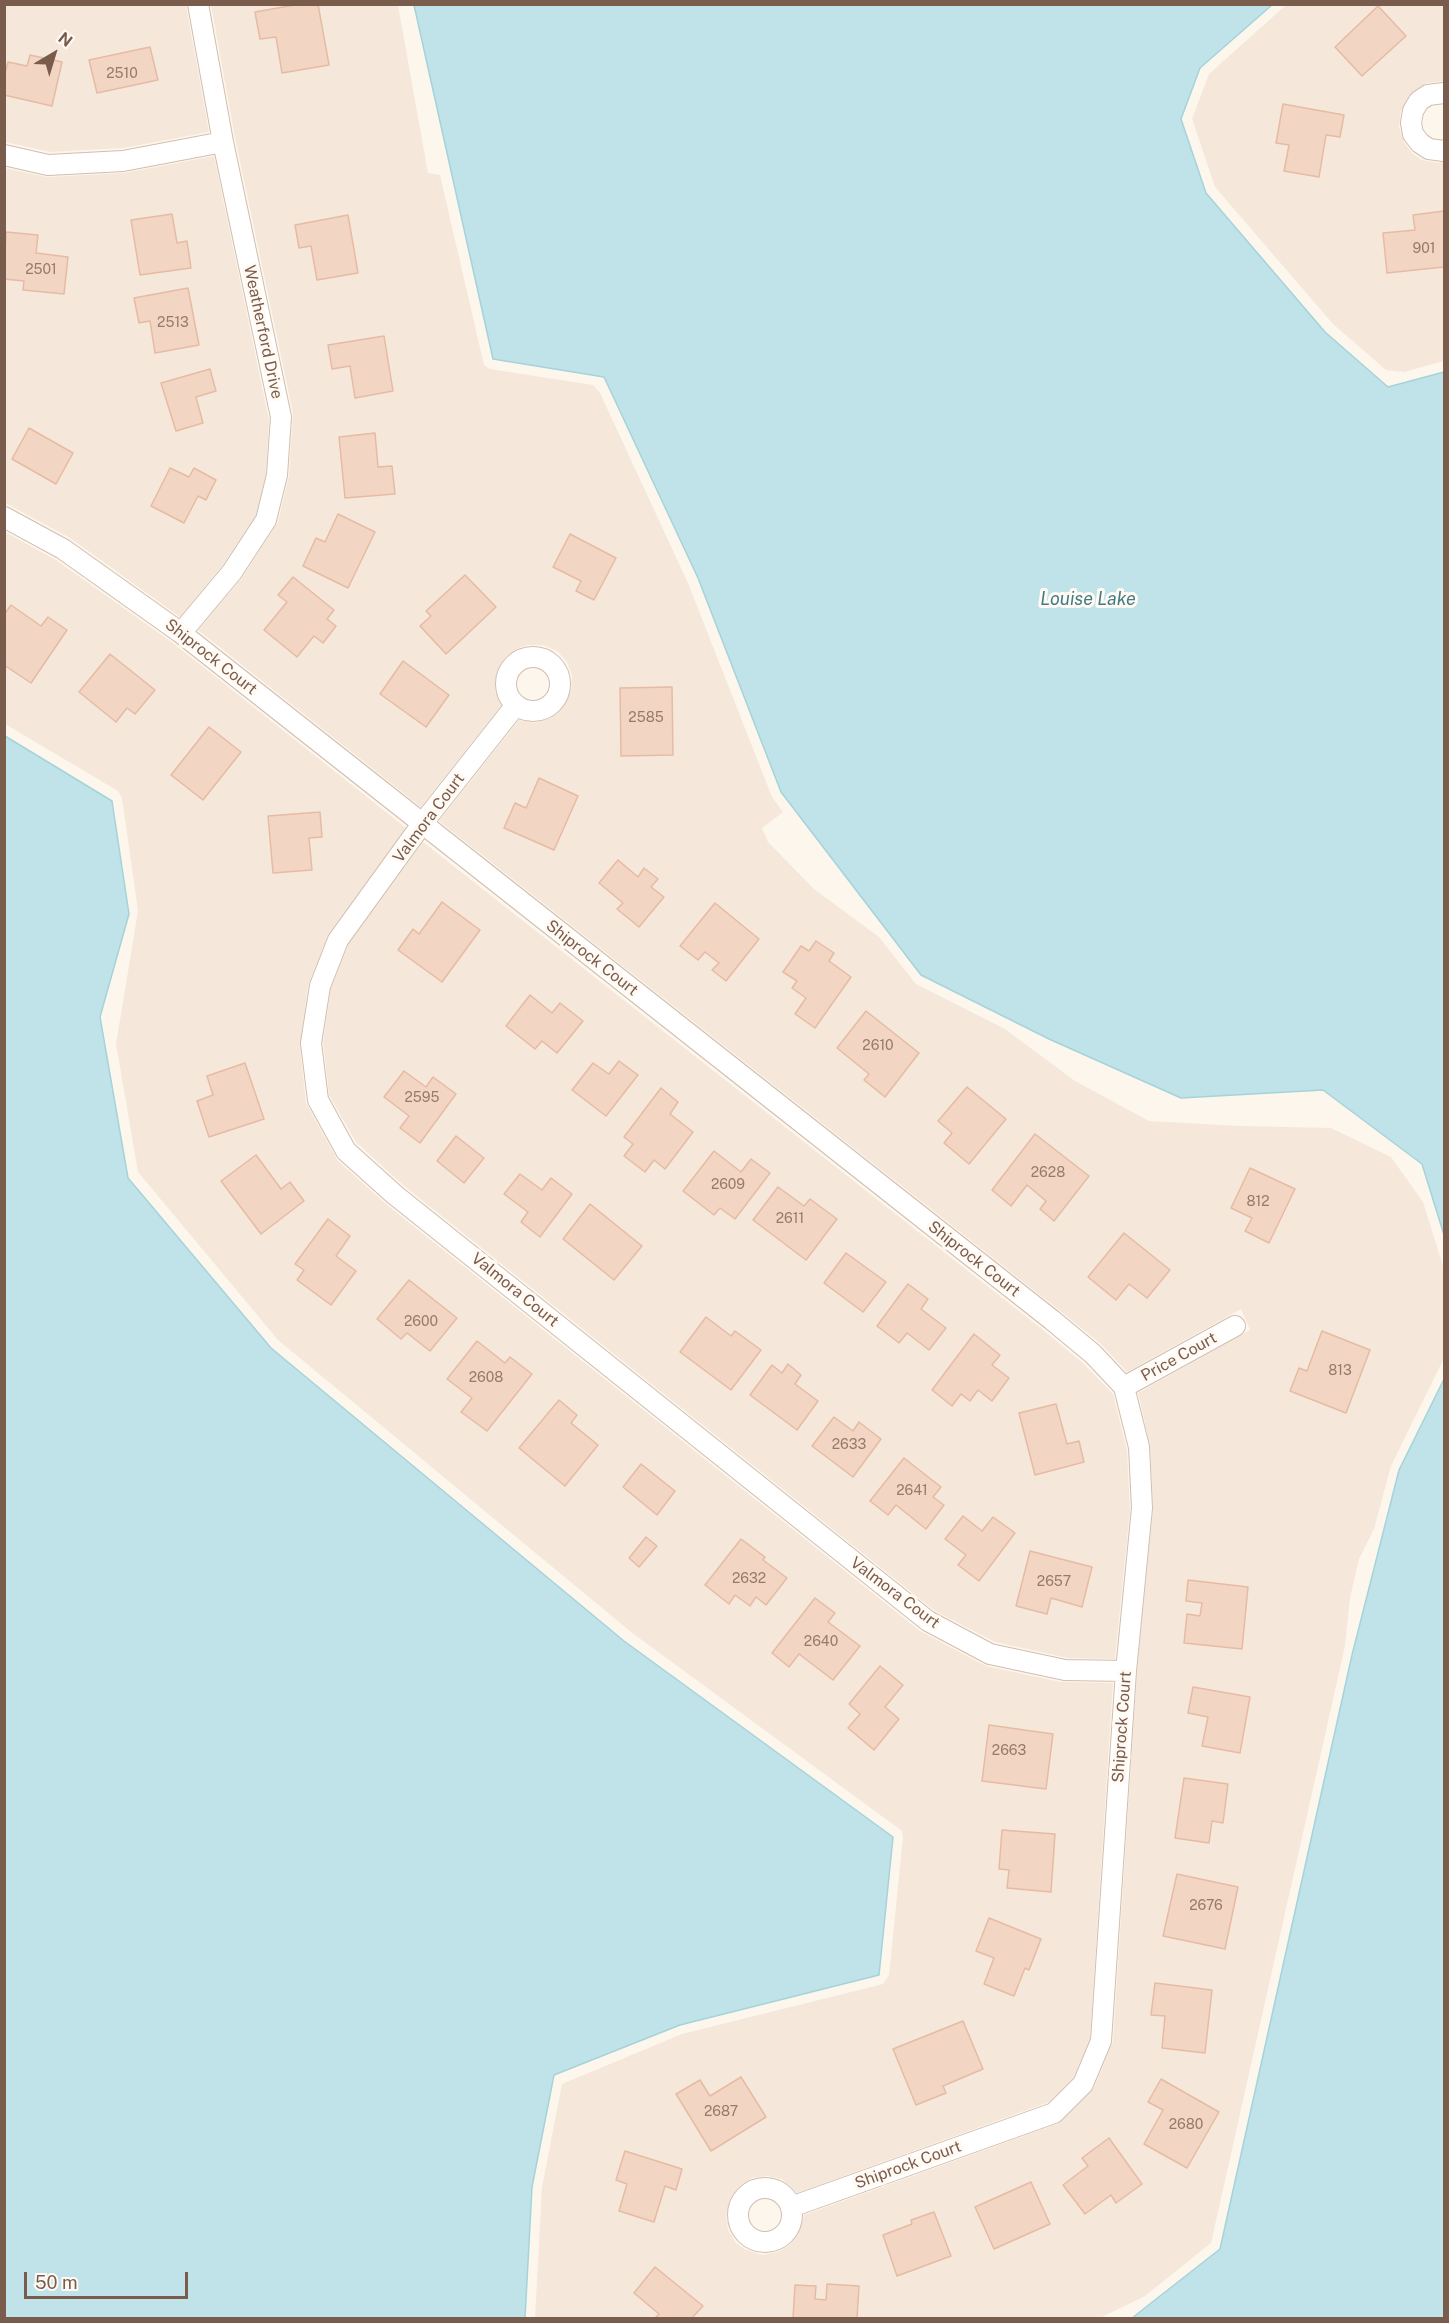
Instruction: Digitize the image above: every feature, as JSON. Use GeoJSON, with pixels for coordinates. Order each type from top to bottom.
{"type":"FeatureCollection","features":[{"type":"Feature","properties":{"kind":"street","name":"Weatherford Drive"},"geometry":{"type":"LineString","coordinates":[[181,633],[232,572],[266,520],[277,476],[281,417],[223,142],[198,4]]}},
{"type":"Feature","properties":{"kind":"street"},"geometry":{"type":"LineString","coordinates":[[1444,93],[1428,95],[1419,101],[1413,111],[1411,123],[1413,134],[1420,143],[1430,149],[1444,151]]}},
{"type":"Feature","properties":{"kind":"street"},"geometry":{"type":"LineString","coordinates":[[4,155],[48,165],[123,161],[223,142]]}},
{"type":"Feature","properties":{"kind":"street","name":"Shiprock Court"},"geometry":{"type":"LineString","coordinates":[[4,518],[63,549],[181,633],[1052,1320],[1093,1354],[1124,1387],[1139,1447],[1142,1508],[1125,1671],[1101,2041],[1083,2084],[1054,2113],[791,2207]]}},
{"type":"Feature","properties":{"kind":"street","name":"Valmora Court"},"geometry":{"type":"LineString","coordinates":[[516,705],[422,824],[338,940],[320,986],[311,1043],[318,1100],[346,1151],[395,1195],[928,1621],[990,1654],[1065,1670],[1125,1671]]}},
{"type":"Feature","properties":{"kind":"street","name":"Price Court"},"geometry":{"type":"LineString","coordinates":[[1124,1387],[1235,1326]]}},
{"type":"Feature","properties":{"kind":"shaded area"},"geometry":{"type":"Polygon","coordinates":[[[5,5],[186,5],[209,132],[124,148],[50,152],[5,142],[5,5]]]}},
{"type":"Feature","properties":{"kind":"shaded area"},"geometry":{"type":"Polygon","coordinates":[[[211,5],[398,5],[428,173],[440,175],[484,365],[490,369],[593,385],[600,393],[688,583],[772,797],[783,812],[762,828],[768,842],[814,889],[879,937],[916,984],[1005,1029],[1075,1081],[1149,1121],[1331,1128],[1391,1157],[1423,1202],[1444,1269],[1444,1358],[1391,1466],[1374,1529],[1359,1559],[1350,1598],[1345,1646],[1211,2243],[1145,2296],[1100,2318],[535,2318],[542,2187],[562,2084],[682,2034],[883,1984],[889,1975],[902,1831],[631,1632],[278,1340],[138,1172],[116,1044],[138,911],[122,798],[118,791],[5,724],[5,532],[56,560],[173,643],[406,828],[329,933],[308,986],[300,1046],[306,1103],[338,1161],[387,1205],[920,1631],[986,1666],[1061,1682],[1113,1683],[1090,2040],[1073,2078],[1049,2102],[797,2193],[782,2179],[767,2176],[752,2178],[732,2196],[726,2216],[728,2230],[736,2243],[744,2249],[762,2255],[778,2252],[787,2247],[798,2235],[804,2215],[1057,2124],[1094,2088],[1113,2041],[1137,1671],[1153,1508],[1150,1445],[1138,1393],[1250,1330],[1241,1309],[1127,1372],[1101,1344],[1059,1310],[439,821],[519,720],[534,723],[549,719],[565,705],[571,691],[572,676],[567,662],[557,651],[543,645],[528,645],[518,648],[505,658],[496,676],[495,692],[501,706],[421,807],[198,630],[242,578],[278,522],[289,475],[293,413],[235,138],[211,5]]]}},
{"type":"Feature","properties":{"kind":"shaded area"},"geometry":{"type":"Polygon","coordinates":[[[1286,5],[1444,5],[1444,81],[1427,83],[1413,92],[1401,111],[1399,127],[1404,142],[1413,154],[1422,160],[1444,162],[1444,361],[1404,372],[1386,370],[1333,324],[1215,187],[1192,119],[1209,74],[1286,5]]]}},
{"type":"Feature","properties":{"kind":"shaded area"},"geometry":{"type":"Polygon","coordinates":[[[214,156],[269,420],[266,475],[256,516],[223,565],[180,617],[70,538],[5,503],[4,168],[47,177],[124,173],[214,156]]]}},
{"type":"Feature","properties":{"kind":"shaded area"},"geometry":{"type":"Polygon","coordinates":[[[423,842],[1043,1330],[1084,1364],[1113,1394],[1127,1450],[1130,1510],[1115,1659],[1068,1658],[995,1642],[935,1611],[403,1185],[356,1142],[329,1095],[323,1042],[331,988],[348,945],[423,842]]]}},
{"type":"Feature","properties":{"kind":"water","name":"Louise Lake"},"geometry":{"type":"Polygon","coordinates":[[[414,5],[1272,5],[1200,68],[1181,119],[1206,193],[1325,332],[1388,387],[1444,372],[1444,1235],[1422,1164],[1323,1090],[1181,1098],[1049,1039],[921,975],[781,792],[698,578],[604,377],[493,359],[414,5]]]}},
{"type":"Feature","properties":{"kind":"water"},"geometry":{"type":"Polygon","coordinates":[[[5,736],[112,801],[129,914],[100,1017],[128,1178],[271,1348],[624,1641],[893,1837],[879,1975],[680,2025],[554,2075],[532,2187],[525,2318],[5,2318],[5,736]]]}},
{"type":"Feature","properties":{"kind":"water"},"geometry":{"type":"Polygon","coordinates":[[[1444,1379],[1444,2318],[1132,2318],[1220,2249],[1352,1655],[1399,1470],[1444,1379]]]}},
{"type":"Feature","properties":{"kind":"building"},"geometry":{"type":"Polygon","coordinates":[[[300,4],[318,4],[329,65],[282,73],[276,37],[260,39],[255,12],[300,4]]]}},
{"type":"Feature","properties":{"kind":"building"},"geometry":{"type":"Polygon","coordinates":[[[1378,6],[1406,36],[1362,76],[1335,47],[1378,6]]]}},
{"type":"Feature","properties":{"kind":"building"},"geometry":{"type":"Polygon","coordinates":[[[150,47],[158,80],[97,93],[89,60],[150,47]]]}},
{"type":"Feature","properties":{"kind":"building"},"geometry":{"type":"Polygon","coordinates":[[[30,55],[62,62],[52,106],[4,95],[4,77],[8,62],[27,66],[30,55]]]}},
{"type":"Feature","properties":{"kind":"building"},"geometry":{"type":"Polygon","coordinates":[[[1283,104],[1344,115],[1340,137],[1326,135],[1319,177],[1284,171],[1289,145],[1276,143],[1283,104]]]}},
{"type":"Feature","properties":{"kind":"building"},"geometry":{"type":"Polygon","coordinates":[[[1444,211],[1444,267],[1387,273],[1383,233],[1415,230],[1413,215],[1444,211]]]}},
{"type":"Feature","properties":{"kind":"building"},"geometry":{"type":"Polygon","coordinates":[[[172,214],[177,243],[187,241],[191,268],[140,275],[131,220],[172,214]]]}},
{"type":"Feature","properties":{"kind":"building"},"geometry":{"type":"Polygon","coordinates":[[[348,215],[358,273],[317,280],[311,246],[299,248],[295,225],[348,215]]]}},
{"type":"Feature","properties":{"kind":"building"},"geometry":{"type":"Polygon","coordinates":[[[6,232],[38,235],[36,253],[68,257],[64,294],[23,290],[24,281],[4,279],[6,232]]]}},
{"type":"Feature","properties":{"kind":"building"},"geometry":{"type":"Polygon","coordinates":[[[188,288],[199,345],[155,353],[150,321],[139,323],[134,298],[188,288]]]}},
{"type":"Feature","properties":{"kind":"building"},"geometry":{"type":"Polygon","coordinates":[[[384,336],[393,391],[355,398],[350,366],[332,369],[328,345],[384,336]]]}},
{"type":"Feature","properties":{"kind":"building"},"geometry":{"type":"Polygon","coordinates":[[[210,369],[216,391],[196,397],[203,423],[176,431],[161,383],[210,369]]]}},
{"type":"Feature","properties":{"kind":"building"},"geometry":{"type":"Polygon","coordinates":[[[29,428],[73,453],[56,484],[12,459],[29,428]]]}},
{"type":"Feature","properties":{"kind":"building"},"geometry":{"type":"Polygon","coordinates":[[[375,433],[378,467],[392,466],[395,494],[345,498],[339,437],[375,433]]]}},
{"type":"Feature","properties":{"kind":"building"},"geometry":{"type":"Polygon","coordinates":[[[170,468],[189,477],[194,468],[216,480],[206,500],[198,496],[184,523],[151,506],[170,468]]]}},
{"type":"Feature","properties":{"kind":"building"},"geometry":{"type":"Polygon","coordinates":[[[338,514],[375,532],[348,588],[303,566],[316,538],[325,542],[338,514]]]}},
{"type":"Feature","properties":{"kind":"building"},"geometry":{"type":"Polygon","coordinates":[[[570,534],[616,558],[594,600],[576,591],[581,581],[553,567],[570,534]]]}},
{"type":"Feature","properties":{"kind":"building"},"geometry":{"type":"Polygon","coordinates":[[[465,575],[496,607],[446,654],[420,626],[431,616],[426,611],[465,575]]]}},
{"type":"Feature","properties":{"kind":"building"},"geometry":{"type":"Polygon","coordinates":[[[293,577],[334,610],[327,619],[336,626],[323,643],[314,636],[297,657],[264,630],[287,602],[278,595],[293,577]]]}},
{"type":"Feature","properties":{"kind":"building"},"geometry":{"type":"Polygon","coordinates":[[[11,605],[41,626],[48,617],[67,630],[31,683],[4,665],[4,615],[11,605]]]}},
{"type":"Feature","properties":{"kind":"building"},"geometry":{"type":"Polygon","coordinates":[[[110,654],[155,690],[135,714],[127,708],[116,722],[79,692],[110,654]]]}},
{"type":"Feature","properties":{"kind":"building"},"geometry":{"type":"Polygon","coordinates":[[[403,661],[449,695],[426,727],[380,694],[403,661]]]}},
{"type":"Feature","properties":{"kind":"building"},"geometry":{"type":"Polygon","coordinates":[[[672,687],[673,755],[621,756],[620,688],[672,687]]]}},
{"type":"Feature","properties":{"kind":"building"},"geometry":{"type":"Polygon","coordinates":[[[209,727],[241,752],[203,800],[171,775],[209,727]]]}},
{"type":"Feature","properties":{"kind":"building"},"geometry":{"type":"Polygon","coordinates":[[[539,778],[578,796],[554,850],[504,828],[515,803],[526,808],[539,778]]]}},
{"type":"Feature","properties":{"kind":"building"},"geometry":{"type":"Polygon","coordinates":[[[320,812],[322,837],[309,838],[312,870],[273,873],[268,816],[320,812]]]}},
{"type":"Feature","properties":{"kind":"building"},"geometry":{"type":"Polygon","coordinates":[[[618,860],[638,877],[644,868],[658,879],[651,887],[664,897],[639,927],[617,909],[623,903],[599,883],[618,860]]]}},
{"type":"Feature","properties":{"kind":"building"},"geometry":{"type":"Polygon","coordinates":[[[442,902],[480,930],[442,982],[398,950],[413,929],[419,934],[442,902]]]}},
{"type":"Feature","properties":{"kind":"building"},"geometry":{"type":"Polygon","coordinates":[[[715,903],[759,939],[726,981],[712,970],[719,963],[705,952],[698,960],[680,946],[715,903]]]}},
{"type":"Feature","properties":{"kind":"building"},"geometry":{"type":"Polygon","coordinates":[[[816,941],[834,953],[829,961],[851,977],[815,1028],[795,1014],[806,998],[792,988],[797,981],[783,972],[801,946],[809,951],[816,941]]]}},
{"type":"Feature","properties":{"kind":"building"},"geometry":{"type":"Polygon","coordinates":[[[530,995],[552,1013],[560,1003],[583,1021],[557,1053],[542,1041],[535,1049],[506,1026],[530,995]]]}},
{"type":"Feature","properties":{"kind":"building"},"geometry":{"type":"Polygon","coordinates":[[[866,1011],[919,1053],[885,1097],[864,1080],[869,1074],[837,1048],[866,1011]]]}},
{"type":"Feature","properties":{"kind":"building"},"geometry":{"type":"Polygon","coordinates":[[[619,1061],[638,1075],[606,1116],[572,1090],[593,1063],[609,1074],[619,1061]]]}},
{"type":"Feature","properties":{"kind":"building"},"geometry":{"type":"Polygon","coordinates":[[[245,1063],[264,1119],[209,1137],[197,1101],[213,1095],[207,1076],[245,1063]]]}},
{"type":"Feature","properties":{"kind":"building"},"geometry":{"type":"Polygon","coordinates":[[[404,1071],[426,1087],[433,1077],[456,1094],[420,1143],[400,1128],[409,1116],[384,1097],[404,1071]]]}},
{"type":"Feature","properties":{"kind":"building"},"geometry":{"type":"Polygon","coordinates":[[[967,1087],[1006,1119],[969,1164],[944,1143],[952,1133],[938,1121],[967,1087]]]}},
{"type":"Feature","properties":{"kind":"building"},"geometry":{"type":"Polygon","coordinates":[[[661,1088],[678,1102],[670,1114],[693,1132],[665,1169],[654,1160],[645,1172],[624,1156],[633,1144],[624,1137],[661,1088]]]}},
{"type":"Feature","properties":{"kind":"building"},"geometry":{"type":"Polygon","coordinates":[[[1035,1134],[1089,1176],[1054,1221],[1040,1209],[1046,1201],[1027,1185],[1011,1206],[992,1190],[1035,1134]]]}},
{"type":"Feature","properties":{"kind":"building"},"geometry":{"type":"Polygon","coordinates":[[[456,1136],[484,1158],[464,1183],[437,1161],[456,1136]]]}},
{"type":"Feature","properties":{"kind":"building"},"geometry":{"type":"Polygon","coordinates":[[[714,1151],[741,1172],[751,1159],[770,1173],[735,1219],[720,1208],[714,1215],[683,1191],[714,1151]]]}},
{"type":"Feature","properties":{"kind":"building"},"geometry":{"type":"Polygon","coordinates":[[[256,1155],[281,1189],[290,1182],[304,1201],[261,1234],[221,1181],[256,1155]]]}},
{"type":"Feature","properties":{"kind":"building"},"geometry":{"type":"Polygon","coordinates":[[[1250,1168],[1295,1189],[1269,1243],[1245,1231],[1252,1218],[1231,1208],[1250,1168]]]}},
{"type":"Feature","properties":{"kind":"building"},"geometry":{"type":"Polygon","coordinates":[[[520,1174],[542,1190],[551,1178],[572,1194],[540,1237],[521,1222],[528,1212],[504,1194],[520,1174]]]}},
{"type":"Feature","properties":{"kind":"building"},"geometry":{"type":"Polygon","coordinates":[[[778,1187],[804,1206],[810,1199],[837,1219],[806,1260],[753,1220],[778,1187]]]}},
{"type":"Feature","properties":{"kind":"building"},"geometry":{"type":"Polygon","coordinates":[[[590,1204],[642,1246],[614,1280],[563,1239],[590,1204]]]}},
{"type":"Feature","properties":{"kind":"building"},"geometry":{"type":"Polygon","coordinates":[[[328,1219],[350,1236],[336,1256],[356,1271],[331,1305],[297,1280],[304,1270],[295,1264],[328,1219]]]}},
{"type":"Feature","properties":{"kind":"building"},"geometry":{"type":"Polygon","coordinates":[[[1124,1233],[1170,1270],[1147,1298],[1129,1284],[1116,1300],[1088,1277],[1124,1233]]]}},
{"type":"Feature","properties":{"kind":"building"},"geometry":{"type":"Polygon","coordinates":[[[846,1253],[886,1282],[863,1312],[824,1283],[846,1253]]]}},
{"type":"Feature","properties":{"kind":"building"},"geometry":{"type":"Polygon","coordinates":[[[409,1280],[457,1318],[430,1351],[407,1333],[401,1339],[377,1319],[409,1280]]]}},
{"type":"Feature","properties":{"kind":"building"},"geometry":{"type":"Polygon","coordinates":[[[908,1284],[928,1299],[921,1309],[946,1328],[929,1350],[907,1333],[899,1343],[877,1326],[908,1284]]]}},
{"type":"Feature","properties":{"kind":"building"},"geometry":{"type":"Polygon","coordinates":[[[706,1317],[731,1336],[735,1331],[761,1350],[731,1390],[680,1352],[706,1317]]]}},
{"type":"Feature","properties":{"kind":"building"},"geometry":{"type":"Polygon","coordinates":[[[1322,1331],[1370,1350],[1346,1413],[1290,1391],[1299,1368],[1307,1371],[1322,1331]]]}},
{"type":"Feature","properties":{"kind":"building"},"geometry":{"type":"Polygon","coordinates":[[[974,1334],[1000,1355],[992,1365],[1009,1378],[992,1401],[978,1390],[970,1401],[961,1394],[952,1406],[932,1390],[974,1334]]]}},
{"type":"Feature","properties":{"kind":"building"},"geometry":{"type":"Polygon","coordinates":[[[477,1341],[505,1363],[510,1357],[532,1374],[487,1431],[461,1412],[472,1398],[447,1379],[477,1341]]]}},
{"type":"Feature","properties":{"kind":"building"},"geometry":{"type":"Polygon","coordinates":[[[788,1364],[801,1375],[795,1384],[818,1401],[797,1430],[750,1395],[772,1365],[782,1373],[788,1364]]]}},
{"type":"Feature","properties":{"kind":"building"},"geometry":{"type":"Polygon","coordinates":[[[559,1400],[577,1415],[571,1423],[598,1445],[565,1486],[519,1448],[559,1400]]]}},
{"type":"Feature","properties":{"kind":"building"},"geometry":{"type":"Polygon","coordinates":[[[1056,1404],[1067,1444],[1079,1441],[1084,1462],[1035,1475],[1019,1413],[1056,1404]]]}},
{"type":"Feature","properties":{"kind":"building"},"geometry":{"type":"Polygon","coordinates":[[[834,1417],[853,1431],[859,1422],[881,1439],[853,1477],[812,1446],[834,1417]]]}},
{"type":"Feature","properties":{"kind":"building"},"geometry":{"type":"Polygon","coordinates":[[[904,1458],[941,1487],[933,1497],[944,1505],[926,1529],[896,1505],[888,1515],[870,1501],[904,1458]]]}},
{"type":"Feature","properties":{"kind":"building"},"geometry":{"type":"Polygon","coordinates":[[[641,1464],[675,1491],[657,1515],[623,1487],[641,1464]]]}},
{"type":"Feature","properties":{"kind":"building"},"geometry":{"type":"Polygon","coordinates":[[[963,1516],[982,1531],[993,1517],[1015,1533],[979,1581],[958,1565],[966,1555],[945,1539],[963,1516]]]}},
{"type":"Feature","properties":{"kind":"building"},"geometry":{"type":"Polygon","coordinates":[[[646,1537],[657,1546],[639,1567],[629,1558],[646,1537]]]}},
{"type":"Feature","properties":{"kind":"building"},"geometry":{"type":"Polygon","coordinates":[[[741,1539],[787,1578],[766,1605],[756,1597],[750,1606],[735,1595],[729,1604],[705,1585],[741,1539]]]}},
{"type":"Feature","properties":{"kind":"building"},"geometry":{"type":"Polygon","coordinates":[[[1030,1551],[1092,1567],[1082,1607],[1051,1598],[1047,1614],[1016,1606],[1030,1551]]]}},
{"type":"Feature","properties":{"kind":"building"},"geometry":{"type":"Polygon","coordinates":[[[1188,1580],[1248,1587],[1242,1649],[1184,1643],[1187,1614],[1200,1616],[1202,1603],[1186,1601],[1188,1580]]]}},
{"type":"Feature","properties":{"kind":"building"},"geometry":{"type":"Polygon","coordinates":[[[815,1598],[835,1613],[828,1622],[860,1646],[833,1680],[799,1654],[789,1667],[772,1653],[815,1598]]]}},
{"type":"Feature","properties":{"kind":"building"},"geometry":{"type":"Polygon","coordinates":[[[880,1666],[903,1685],[885,1707],[899,1719],[874,1750],[848,1728],[860,1714],[849,1704],[880,1666]]]}},
{"type":"Feature","properties":{"kind":"building"},"geometry":{"type":"Polygon","coordinates":[[[1193,1687],[1250,1697],[1240,1753],[1202,1746],[1208,1717],[1188,1713],[1193,1687]]]}},
{"type":"Feature","properties":{"kind":"building"},"geometry":{"type":"Polygon","coordinates":[[[989,1725],[1053,1734],[1046,1789],[982,1781],[989,1725]]]}},
{"type":"Feature","properties":{"kind":"building"},"geometry":{"type":"Polygon","coordinates":[[[1184,1778],[1228,1784],[1223,1823],[1212,1821],[1209,1843],[1175,1838],[1184,1778]]]}},
{"type":"Feature","properties":{"kind":"building"},"geometry":{"type":"Polygon","coordinates":[[[1002,1830],[1055,1834],[1051,1892],[1007,1888],[1009,1870],[999,1869],[1002,1830]]]}},
{"type":"Feature","properties":{"kind":"building"},"geometry":{"type":"Polygon","coordinates":[[[1177,1874],[1238,1887],[1225,1949],[1163,1936],[1177,1874]]]}},
{"type":"Feature","properties":{"kind":"building"},"geometry":{"type":"Polygon","coordinates":[[[989,1918],[1041,1939],[1029,1970],[1025,1968],[1014,1996],[984,1984],[994,1958],[976,1951],[989,1918]]]}},
{"type":"Feature","properties":{"kind":"building"},"geometry":{"type":"Polygon","coordinates":[[[1155,1983],[1212,1990],[1205,2053],[1162,2048],[1165,2016],[1151,2015],[1155,1983]]]}},
{"type":"Feature","properties":{"kind":"building"},"geometry":{"type":"Polygon","coordinates":[[[963,2021],[983,2069],[943,2086],[946,2093],[916,2105],[893,2049],[963,2021]]]}},
{"type":"Feature","properties":{"kind":"building"},"geometry":{"type":"Polygon","coordinates":[[[741,2077],[766,2117],[711,2151],[676,2094],[700,2080],[710,2096],[741,2077]]]}},
{"type":"Feature","properties":{"kind":"building"},"geometry":{"type":"Polygon","coordinates":[[[1161,2079],[1219,2112],[1187,2168],[1144,2144],[1163,2110],[1148,2102],[1161,2079]]]}},
{"type":"Feature","properties":{"kind":"building"},"geometry":{"type":"Polygon","coordinates":[[[1109,2138],[1142,2184],[1116,2203],[1111,2195],[1085,2214],[1063,2185],[1088,2166],[1082,2158],[1109,2138]]]}},
{"type":"Feature","properties":{"kind":"building"},"geometry":{"type":"Polygon","coordinates":[[[625,2151],[682,2169],[676,2190],[665,2186],[654,2222],[619,2211],[627,2184],[616,2180],[625,2151]]]}},
{"type":"Feature","properties":{"kind":"building"},"geometry":{"type":"Polygon","coordinates":[[[1031,2182],[1050,2224],[994,2249],[975,2207],[1031,2182]]]}},
{"type":"Feature","properties":{"kind":"building"},"geometry":{"type":"Polygon","coordinates":[[[934,2212],[951,2256],[897,2276],[883,2235],[912,2224],[911,2220],[934,2212]]]}},
{"type":"Feature","properties":{"kind":"building"},"geometry":{"type":"Polygon","coordinates":[[[655,2267],[703,2306],[692,2318],[655,2318],[659,2314],[634,2293],[655,2267]]]}},
{"type":"Feature","properties":{"kind":"building"},"geometry":{"type":"Polygon","coordinates":[[[827,2284],[859,2286],[857,2318],[793,2318],[795,2285],[816,2286],[815,2299],[826,2300],[827,2284]]]}}]}
